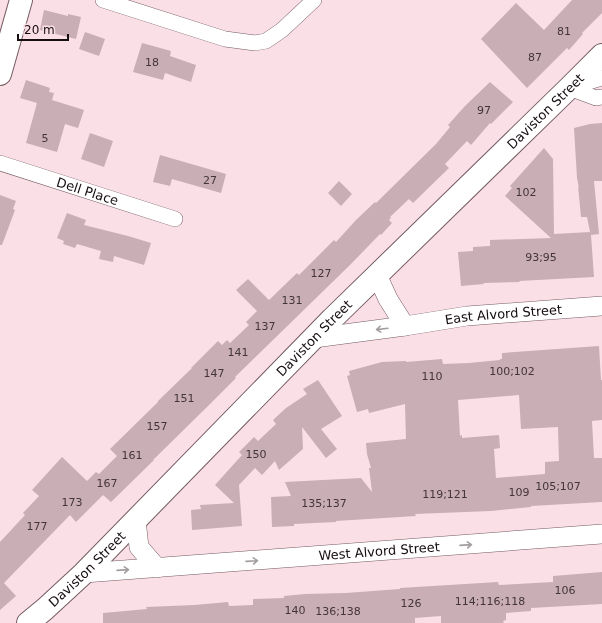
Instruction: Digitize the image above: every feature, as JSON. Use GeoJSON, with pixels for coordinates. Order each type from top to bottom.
{"type":"FeatureCollection","features":[{"type":"Feature","properties":{"kind":"main road"},"geometry":{"type":"LineString","coordinates":[[0,74],[21,0]]}},
{"type":"Feature","properties":{"kind":"main road","name":"Daviston Street"},"geometry":{"type":"LineString","coordinates":[[28,623],[84,573],[332,319],[602,55]]}},
{"type":"Feature","properties":{"kind":"street"},"geometry":{"type":"LineString","coordinates":[[103,0],[224,38],[255,43],[266,41],[282,30],[314,0]]}},
{"type":"Feature","properties":{"kind":"street"},"geometry":{"type":"LineString","coordinates":[[569,88],[602,78]]}},
{"type":"Feature","properties":{"kind":"street"},"geometry":{"type":"LineString","coordinates":[[569,88],[596,98],[602,97]]}},
{"type":"Feature","properties":{"kind":"street","name":"Dell Place"},"geometry":{"type":"LineString","coordinates":[[0,163],[175,219]]}},
{"type":"Feature","properties":{"kind":"street"},"geometry":{"type":"LineString","coordinates":[[377,275],[388,299],[405,326]]}},
{"type":"Feature","properties":{"kind":"street","name":"East Alvord Street"},"geometry":{"type":"LineString","coordinates":[[314,338],[467,316],[602,306]]}},
{"type":"Feature","properties":{"kind":"street"},"geometry":{"type":"LineString","coordinates":[[136,520],[140,547],[157,568]]}},
{"type":"Feature","properties":{"kind":"street","name":"West Alvord Street"},"geometry":{"type":"LineString","coordinates":[[84,573],[602,534]]}},
{"type":"Feature","properties":{"kind":"building"},"geometry":{"type":"Polygon","coordinates":[[[572,0],[602,0],[602,13],[582,33],[583,34],[569,50],[567,48],[527,88],[481,39],[516,3],[544,30],[572,0]]]}},
{"type":"Feature","properties":{"kind":"building"},"geometry":{"type":"Polygon","coordinates":[[[44,10],[68,16],[68,14],[81,17],[76,39],[40,30],[44,10]]]}},
{"type":"Feature","properties":{"kind":"building"},"geometry":{"type":"Polygon","coordinates":[[[85,32],[105,39],[99,56],[79,49],[85,32]]]}},
{"type":"Feature","properties":{"kind":"building"},"geometry":{"type":"Polygon","coordinates":[[[142,43],[171,51],[170,56],[196,65],[191,82],[165,73],[163,80],[133,72],[142,43]]]}},
{"type":"Feature","properties":{"kind":"building"},"geometry":{"type":"Polygon","coordinates":[[[26,80],[50,88],[49,92],[54,93],[52,100],[84,110],[78,128],[65,124],[57,152],[26,143],[37,103],[20,98],[26,80]]]}},
{"type":"Feature","properties":{"kind":"building"},"geometry":{"type":"Polygon","coordinates":[[[490,82],[513,102],[491,124],[490,123],[471,145],[467,141],[445,164],[449,168],[413,203],[409,199],[390,217],[391,218],[389,220],[392,223],[381,235],[380,234],[235,377],[236,378],[111,502],[103,495],[76,522],[70,515],[4,583],[16,596],[0,610],[0,542],[25,515],[23,513],[39,496],[32,490],[62,457],[87,481],[96,472],[99,474],[117,456],[110,449],[218,341],[222,345],[227,340],[230,343],[249,325],[246,322],[257,311],[236,290],[248,279],[269,300],[297,273],[299,275],[334,240],[336,242],[356,220],[375,202],[376,203],[436,144],[450,127],[448,125],[490,82]]]}},
{"type":"Feature","properties":{"kind":"building"},"geometry":{"type":"Polygon","coordinates":[[[602,123],[602,181],[594,181],[599,234],[591,235],[594,277],[483,283],[484,284],[461,286],[458,252],[473,251],[473,247],[490,246],[490,240],[551,238],[505,196],[512,188],[510,186],[544,148],[553,159],[554,234],[590,232],[587,217],[581,217],[574,128],[602,123]]]}},
{"type":"Feature","properties":{"kind":"building"},"geometry":{"type":"Polygon","coordinates":[[[90,133],[113,141],[104,167],[81,159],[90,133]]]}},
{"type":"Feature","properties":{"kind":"building"},"geometry":{"type":"Polygon","coordinates":[[[160,155],[226,174],[221,193],[172,179],[170,186],[153,182],[160,155]]]}},
{"type":"Feature","properties":{"kind":"building"},"geometry":{"type":"Polygon","coordinates":[[[339,181],[352,194],[341,206],[328,193],[339,181]]]}},
{"type":"Feature","properties":{"kind":"building"},"geometry":{"type":"Polygon","coordinates":[[[0,195],[16,201],[13,209],[15,210],[2,245],[0,245],[0,195]]]}},
{"type":"Feature","properties":{"kind":"building"},"geometry":{"type":"Polygon","coordinates":[[[67,213],[86,220],[84,225],[151,243],[144,265],[114,256],[113,262],[99,259],[101,251],[77,244],[75,248],[63,244],[64,241],[57,238],[67,213]]]}},
{"type":"Feature","properties":{"kind":"building"},"geometry":{"type":"Polygon","coordinates":[[[599,346],[602,380],[602,420],[592,421],[594,458],[602,458],[602,502],[531,506],[491,511],[415,514],[416,516],[294,524],[294,526],[272,527],[271,497],[291,496],[285,482],[361,478],[372,492],[369,468],[371,468],[366,443],[406,439],[405,404],[369,413],[368,409],[357,412],[347,376],[350,375],[349,371],[382,362],[442,359],[443,364],[500,360],[502,359],[502,353],[599,346]],[[519,395],[458,400],[460,436],[462,435],[462,438],[499,435],[500,448],[494,449],[496,478],[545,474],[545,462],[559,461],[558,427],[521,429],[519,395]]]}},
{"type":"Feature","properties":{"kind":"building"},"geometry":{"type":"Polygon","coordinates":[[[318,380],[342,416],[321,429],[337,449],[326,458],[302,427],[303,449],[279,470],[275,461],[262,475],[255,468],[239,485],[242,526],[192,530],[191,510],[201,509],[200,505],[234,503],[215,485],[242,455],[239,452],[254,437],[258,441],[276,424],[273,420],[286,408],[307,394],[303,389],[318,380]]]}},
{"type":"Feature","properties":{"kind":"building"},"geometry":{"type":"Polygon","coordinates":[[[602,572],[602,604],[531,608],[531,611],[506,613],[506,620],[503,621],[504,623],[441,623],[441,616],[415,618],[415,623],[103,623],[103,613],[147,609],[146,607],[228,602],[229,606],[253,605],[253,599],[284,598],[284,596],[305,594],[346,593],[498,582],[499,585],[553,582],[553,576],[602,572]]]}}]}
